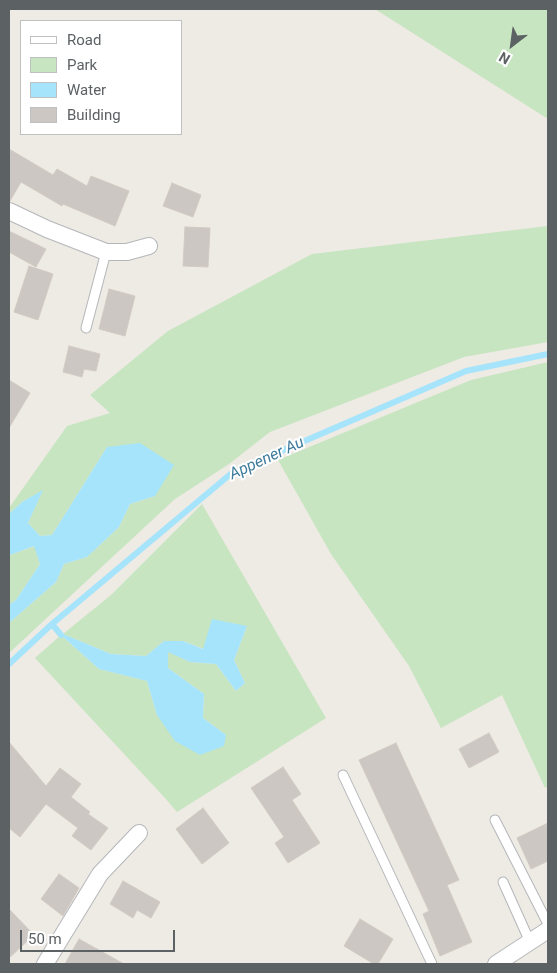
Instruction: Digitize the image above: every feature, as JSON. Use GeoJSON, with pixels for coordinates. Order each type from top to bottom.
{"type":"FeatureCollection","features":[{"type":"Feature","properties":{"kind":"street"},"geometry":{"type":"LineString","coordinates":[[9,211],[47,229],[106,252],[127,252],[149,246]]}},
{"type":"Feature","properties":{"kind":"street"},"geometry":{"type":"LineString","coordinates":[[45,964],[100,874],[139,833]]}},
{"type":"Feature","properties":{"kind":"street"},"geometry":{"type":"LineString","coordinates":[[496,964],[548,930]]}},
{"type":"Feature","properties":{"kind":"lane"},"geometry":{"type":"LineString","coordinates":[[86,328],[106,252]]}},
{"type":"Feature","properties":{"kind":"lane"},"geometry":{"type":"LineString","coordinates":[[343,775],[432,964]]}},
{"type":"Feature","properties":{"kind":"lane"},"geometry":{"type":"LineString","coordinates":[[495,820],[548,924]]}},
{"type":"Feature","properties":{"kind":"lane"},"geometry":{"type":"LineString","coordinates":[[503,882],[530,942]]}},
{"type":"Feature","properties":{"kind":"green space"},"geometry":{"type":"Polygon","coordinates":[[[375,9],[548,9],[548,119],[375,9]]]}},
{"type":"Feature","properties":{"kind":"green space"},"geometry":{"type":"Polygon","coordinates":[[[548,226],[548,342],[464,357],[270,432],[229,464],[175,499],[9,653],[9,623],[56,582],[64,564],[87,557],[119,527],[130,504],[155,496],[107,447],[52,535],[40,536],[28,523],[42,491],[22,502],[9,514],[9,508],[67,426],[110,413],[90,395],[168,331],[312,254],[548,226]]]}},
{"type":"Feature","properties":{"kind":"green space"},"geometry":{"type":"Polygon","coordinates":[[[548,362],[548,786],[545,788],[502,695],[441,728],[409,666],[331,554],[278,460],[471,380],[548,362]]]}},
{"type":"Feature","properties":{"kind":"green space"},"geometry":{"type":"Polygon","coordinates":[[[202,504],[326,718],[177,812],[35,658],[61,635],[99,669],[147,681],[157,715],[226,735],[203,718],[204,694],[168,668],[168,651],[190,662],[216,664],[236,691],[245,683],[234,660],[247,626],[204,649],[183,641],[164,641],[146,656],[111,654],[63,634],[111,595],[202,504]]]}},
{"type":"Feature","properties":{"kind":"green space"},"geometry":{"type":"Polygon","coordinates":[[[35,546],[40,564],[16,600],[9,605],[9,556],[35,546]]]}},
{"type":"Feature","properties":{"kind":"water"},"geometry":{"type":"Polygon","coordinates":[[[140,443],[174,465],[155,496],[130,504],[119,527],[87,557],[64,564],[56,582],[9,623],[9,605],[16,600],[40,564],[34,546],[9,556],[9,514],[22,502],[43,490],[28,523],[40,536],[52,535],[107,447],[140,443]]]}},
{"type":"Feature","properties":{"kind":"water"},"geometry":{"type":"Polygon","coordinates":[[[212,619],[247,626],[234,660],[245,683],[236,691],[216,664],[190,662],[168,652],[168,668],[204,694],[203,718],[226,735],[224,746],[200,755],[175,741],[157,715],[147,681],[99,669],[61,635],[63,634],[111,654],[146,656],[164,641],[183,641],[203,649],[212,619]]]}},
{"type":"Feature","properties":{"kind":"building"},"geometry":{"type":"Polygon","coordinates":[[[9,149],[53,175],[57,169],[87,186],[91,176],[129,191],[115,226],[63,204],[62,206],[21,182],[9,201],[9,149]]]}},
{"type":"Feature","properties":{"kind":"building"},"geometry":{"type":"Polygon","coordinates":[[[172,183],[201,195],[193,217],[163,206],[172,183]]]}},
{"type":"Feature","properties":{"kind":"building"},"geometry":{"type":"Polygon","coordinates":[[[185,227],[210,228],[208,267],[183,266],[185,227]]]}},
{"type":"Feature","properties":{"kind":"building"},"geometry":{"type":"Polygon","coordinates":[[[9,231],[46,249],[36,267],[9,252],[9,231]]]}},
{"type":"Feature","properties":{"kind":"building"},"geometry":{"type":"Polygon","coordinates":[[[29,266],[53,274],[38,320],[14,312],[29,266]]]}},
{"type":"Feature","properties":{"kind":"building"},"geometry":{"type":"Polygon","coordinates":[[[109,289],[135,296],[125,336],[99,329],[109,289]]]}},
{"type":"Feature","properties":{"kind":"building"},"geometry":{"type":"Polygon","coordinates":[[[69,346],[100,354],[96,371],[84,369],[82,377],[63,372],[69,346]]]}},
{"type":"Feature","properties":{"kind":"building"},"geometry":{"type":"Polygon","coordinates":[[[9,380],[30,393],[9,428],[9,380]]]}},
{"type":"Feature","properties":{"kind":"building"},"geometry":{"type":"Polygon","coordinates":[[[489,733],[499,752],[469,768],[459,749],[489,733]]]}},
{"type":"Feature","properties":{"kind":"building"},"geometry":{"type":"Polygon","coordinates":[[[9,742],[46,786],[60,768],[81,784],[71,797],[90,812],[88,814],[108,828],[91,850],[72,836],[78,828],[46,804],[20,837],[9,828],[9,742]]]}},
{"type":"Feature","properties":{"kind":"building"},"geometry":{"type":"Polygon","coordinates":[[[396,743],[459,880],[447,885],[472,942],[440,956],[423,914],[429,911],[359,760],[396,743]]]}},
{"type":"Feature","properties":{"kind":"building"},"geometry":{"type":"Polygon","coordinates":[[[283,767],[301,794],[292,800],[320,843],[288,863],[275,843],[284,837],[251,788],[283,767]]]}},
{"type":"Feature","properties":{"kind":"building"},"geometry":{"type":"Polygon","coordinates":[[[203,808],[229,843],[202,864],[176,829],[203,808]]]}},
{"type":"Feature","properties":{"kind":"building"},"geometry":{"type":"Polygon","coordinates":[[[548,823],[548,861],[531,869],[517,838],[548,823]]]}},
{"type":"Feature","properties":{"kind":"building"},"geometry":{"type":"Polygon","coordinates":[[[59,874],[79,888],[63,916],[41,899],[59,874]]]}},
{"type":"Feature","properties":{"kind":"building"},"geometry":{"type":"Polygon","coordinates":[[[123,881],[160,902],[151,918],[137,910],[133,918],[110,904],[123,881]]]}},
{"type":"Feature","properties":{"kind":"building"},"geometry":{"type":"Polygon","coordinates":[[[9,909],[34,935],[9,958],[9,909]]]}},
{"type":"Feature","properties":{"kind":"building"},"geometry":{"type":"Polygon","coordinates":[[[360,919],[393,939],[378,964],[374,964],[344,946],[360,919]]]}},
{"type":"Feature","properties":{"kind":"building"},"geometry":{"type":"Polygon","coordinates":[[[79,939],[124,964],[65,964],[79,939]]]}},
{"type":"Feature","properties":{"kind":"waterway","name":"Appener Au"},"geometry":{"type":"LineString","coordinates":[[9,664],[52,624],[233,472],[466,371],[548,354]]}},
{"type":"Feature","properties":{"kind":"waterway"},"geometry":{"type":"LineString","coordinates":[[52,624],[61,635]]}}]}
